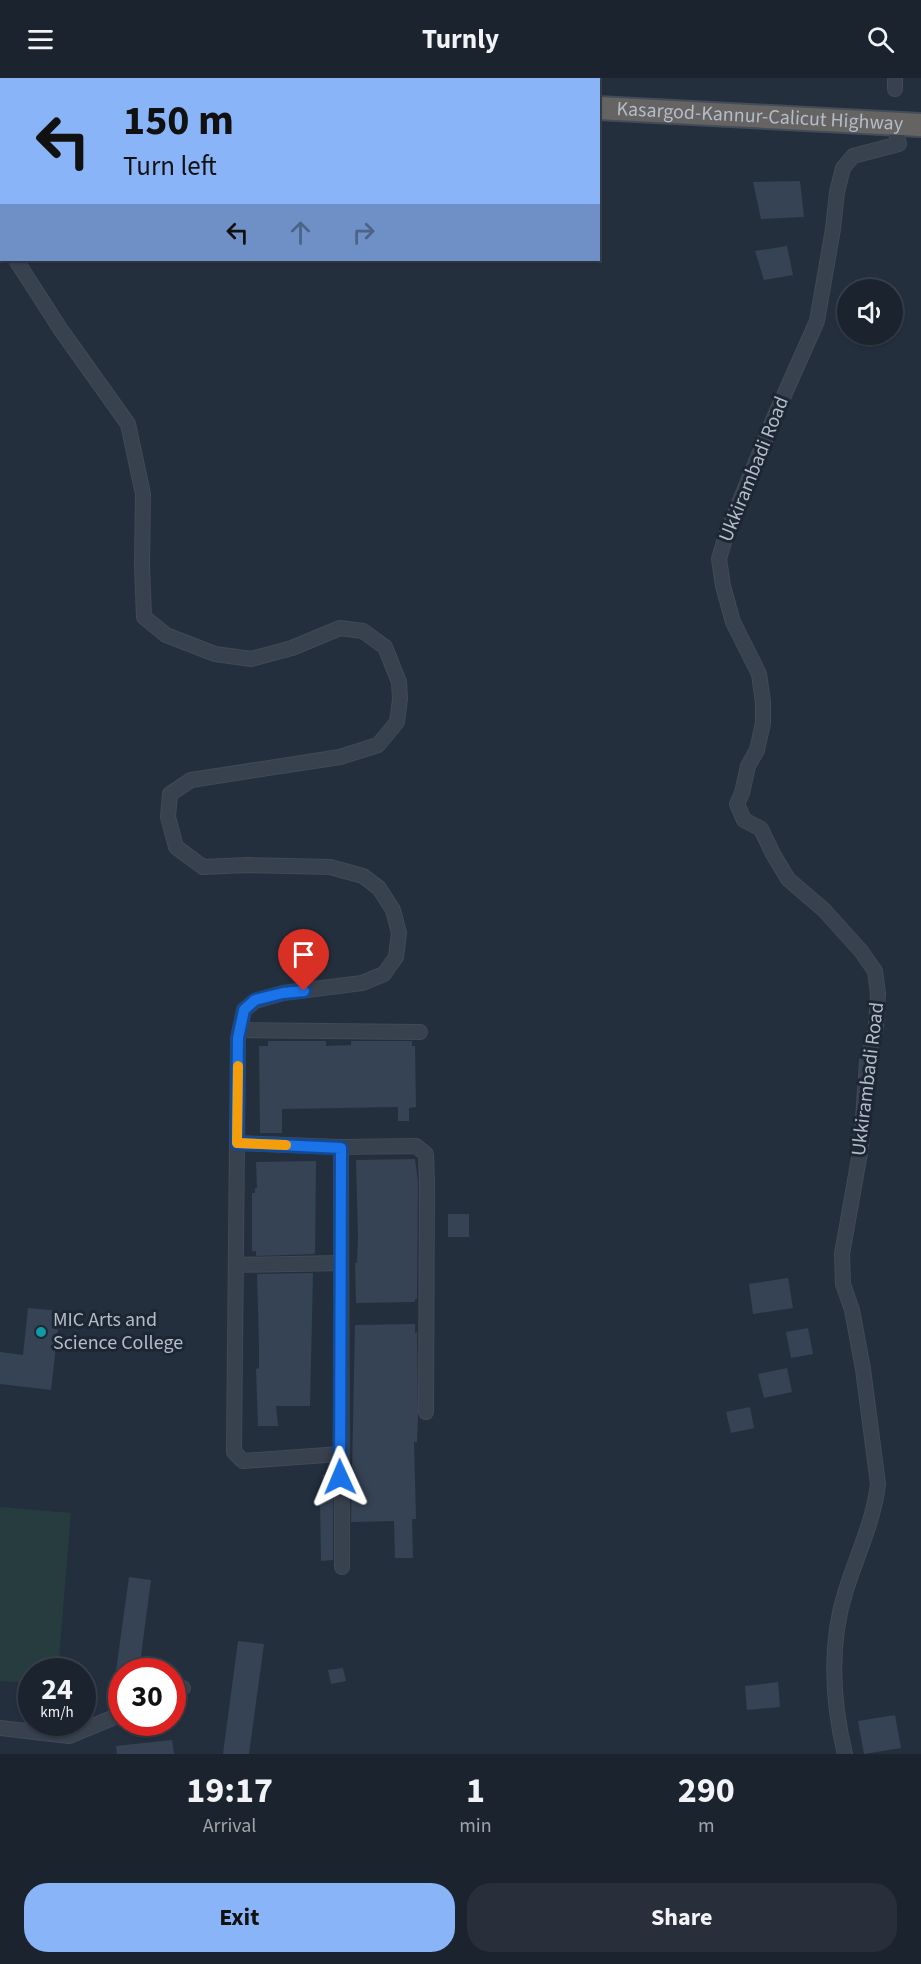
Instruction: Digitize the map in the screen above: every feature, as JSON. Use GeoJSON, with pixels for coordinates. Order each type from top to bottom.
{"type":"FeatureCollection","features":[{"type":"Feature","properties":{"kind":"highway","name":"Kasargod-Kannur-Calicut Highway"},"geometry":{"type":"LineString","coordinates":[[600,108],[921,125]]}},
{"type":"Feature","properties":{"kind":"street","name":"Ukkirambadi Road"},"geometry":{"type":"LineString","coordinates":[[844,1754],[836,1720],[836,1633],[845,1592],[876,1503],[878,1484],[852,1310],[843,1284],[842,1254],[861,1147],[867,1062],[876,1027],[878,993],[875,971],[861,951],[824,910],[788,879],[772,854],[761,829],[744,820],[737,804],[748,766],[757,750],[763,723],[763,702],[759,674],[733,622],[723,586],[719,560],[726,535],[817,321],[837,192],[843,168],[854,156],[899,144],[894,124]]}},
{"type":"Feature","properties":{"kind":"street"},"geometry":{"type":"LineString","coordinates":[[17,261],[61,330],[128,424],[143,494],[144,617],[166,635],[215,654],[251,659],[291,648],[340,628],[363,631],[385,647],[399,682],[400,699],[397,722],[378,745],[340,757],[190,780],[170,794],[168,817],[176,847],[203,867],[248,865],[330,867],[363,876],[379,888],[393,909],[399,933],[396,957],[384,974],[362,983],[283,993],[255,1000],[244,1010],[240,1030],[234,1452],[243,1461],[340,1454]]}},
{"type":"Feature","properties":{"kind":"street"},"geometry":{"type":"LineString","coordinates":[[240,1030],[420,1032]]}},
{"type":"Feature","properties":{"kind":"street"},"geometry":{"type":"LineString","coordinates":[[237,1143],[341,1148],[416,1146],[426,1154],[426,1412]]}},
{"type":"Feature","properties":{"kind":"street"},"geometry":{"type":"LineString","coordinates":[[341,1148],[342,1567]]}},
{"type":"Feature","properties":{"kind":"street"},"geometry":{"type":"LineString","coordinates":[[236,1265],[341,1263]]}},
{"type":"Feature","properties":{"kind":"street"},"geometry":{"type":"LineString","coordinates":[[0,1728],[69,1736],[108,1720]]}},
{"type":"Feature","properties":{"kind":"green space"},"geometry":{"type":"Polygon","coordinates":[[[0,1507],[71,1513],[59,1658],[18,1658],[18,1682],[0,1681],[0,1507]]]}},
{"type":"Feature","properties":{"kind":"building"},"geometry":{"type":"Polygon","coordinates":[[[800,181],[804,217],[761,219],[753,182],[800,181]]]}},
{"type":"Feature","properties":{"kind":"building"},"geometry":{"type":"Polygon","coordinates":[[[787,246],[793,275],[764,280],[755,251],[787,246]]]}},
{"type":"Feature","properties":{"kind":"building"},"geometry":{"type":"Polygon","coordinates":[[[268,1041],[326,1041],[326,1046],[351,1045],[351,1041],[412,1041],[412,1046],[415,1046],[416,1107],[409,1108],[409,1121],[398,1121],[398,1107],[282,1109],[282,1133],[260,1133],[259,1046],[268,1046],[268,1041]]]}},
{"type":"Feature","properties":{"kind":"building"},"geometry":{"type":"Polygon","coordinates":[[[415,1159],[418,1182],[417,1299],[415,1302],[356,1303],[355,1263],[357,1263],[358,1237],[356,1160],[415,1159]]]}},
{"type":"Feature","properties":{"kind":"building"},"geometry":{"type":"Polygon","coordinates":[[[316,1161],[315,1254],[256,1256],[256,1251],[252,1251],[252,1193],[255,1193],[255,1188],[257,1188],[256,1162],[316,1161]]]}},
{"type":"Feature","properties":{"kind":"building"},"geometry":{"type":"Polygon","coordinates":[[[448,1214],[469,1214],[469,1237],[448,1237],[448,1214]]]}},
{"type":"Feature","properties":{"kind":"building"},"geometry":{"type":"Polygon","coordinates":[[[313,1273],[310,1406],[276,1406],[278,1426],[258,1426],[257,1274],[313,1273]]]}},
{"type":"Feature","properties":{"kind":"building"},"geometry":{"type":"Polygon","coordinates":[[[788,1278],[793,1308],[753,1314],[749,1284],[788,1278]]]}},
{"type":"Feature","properties":{"kind":"building","name":"MIC Arts and Science College"},"geometry":{"type":"Polygon","coordinates":[[[28,1308],[60,1311],[51,1390],[0,1384],[0,1352],[23,1355],[28,1308]]]}},
{"type":"Feature","properties":{"kind":"building"},"geometry":{"type":"Polygon","coordinates":[[[415,1324],[418,1416],[417,1442],[414,1442],[416,1519],[412,1519],[413,1558],[395,1558],[394,1521],[351,1522],[355,1325],[415,1324]]]}},
{"type":"Feature","properties":{"kind":"building"},"geometry":{"type":"Polygon","coordinates":[[[808,1328],[813,1354],[791,1358],[786,1332],[808,1328]]]}},
{"type":"Feature","properties":{"kind":"building"},"geometry":{"type":"Polygon","coordinates":[[[787,1368],[792,1392],[764,1398],[758,1374],[787,1368]]]}},
{"type":"Feature","properties":{"kind":"building"},"geometry":{"type":"Polygon","coordinates":[[[750,1407],[754,1428],[731,1433],[726,1412],[750,1407]]]}},
{"type":"Feature","properties":{"kind":"building"},"geometry":{"type":"Polygon","coordinates":[[[333,1474],[333,1560],[321,1561],[322,1475],[333,1474]]]}},
{"type":"Feature","properties":{"kind":"building"},"geometry":{"type":"Polygon","coordinates":[[[129,1577],[151,1580],[141,1658],[118,1658],[129,1577]]]}},
{"type":"Feature","properties":{"kind":"building"},"geometry":{"type":"Polygon","coordinates":[[[238,1641],[264,1644],[249,1754],[223,1754],[238,1641]]]}},
{"type":"Feature","properties":{"kind":"building"},"geometry":{"type":"Polygon","coordinates":[[[343,1668],[346,1681],[331,1684],[328,1670],[343,1668]]]}},
{"type":"Feature","properties":{"kind":"building"},"geometry":{"type":"Polygon","coordinates":[[[778,1682],[780,1707],[747,1710],[745,1686],[778,1682]]]}},
{"type":"Feature","properties":{"kind":"building"},"geometry":{"type":"Polygon","coordinates":[[[895,1715],[901,1748],[864,1754],[858,1721],[895,1715]]]}},
{"type":"Feature","properties":{"kind":"building"},"geometry":{"type":"Polygon","coordinates":[[[172,1740],[174,1754],[117,1754],[116,1746],[172,1740]]]}},
{"type":"Feature","properties":{"kind":"slow traffic"},"geometry":{"type":"LineString","coordinates":[[238,1066],[237,1143],[286,1145]]}},
{"type":"Feature","properties":{"kind":"place","name":"MIC Arts and Science College"},"geometry":{"type":"Point","coordinates":[41,1332]}},
{"type":"Feature","properties":{"kind":"route"},"geometry":{"type":"LineString","coordinates":[[304,991],[283,993],[255,1000],[244,1010],[238,1038],[237,1143],[341,1148],[340,1477]]}}]}
